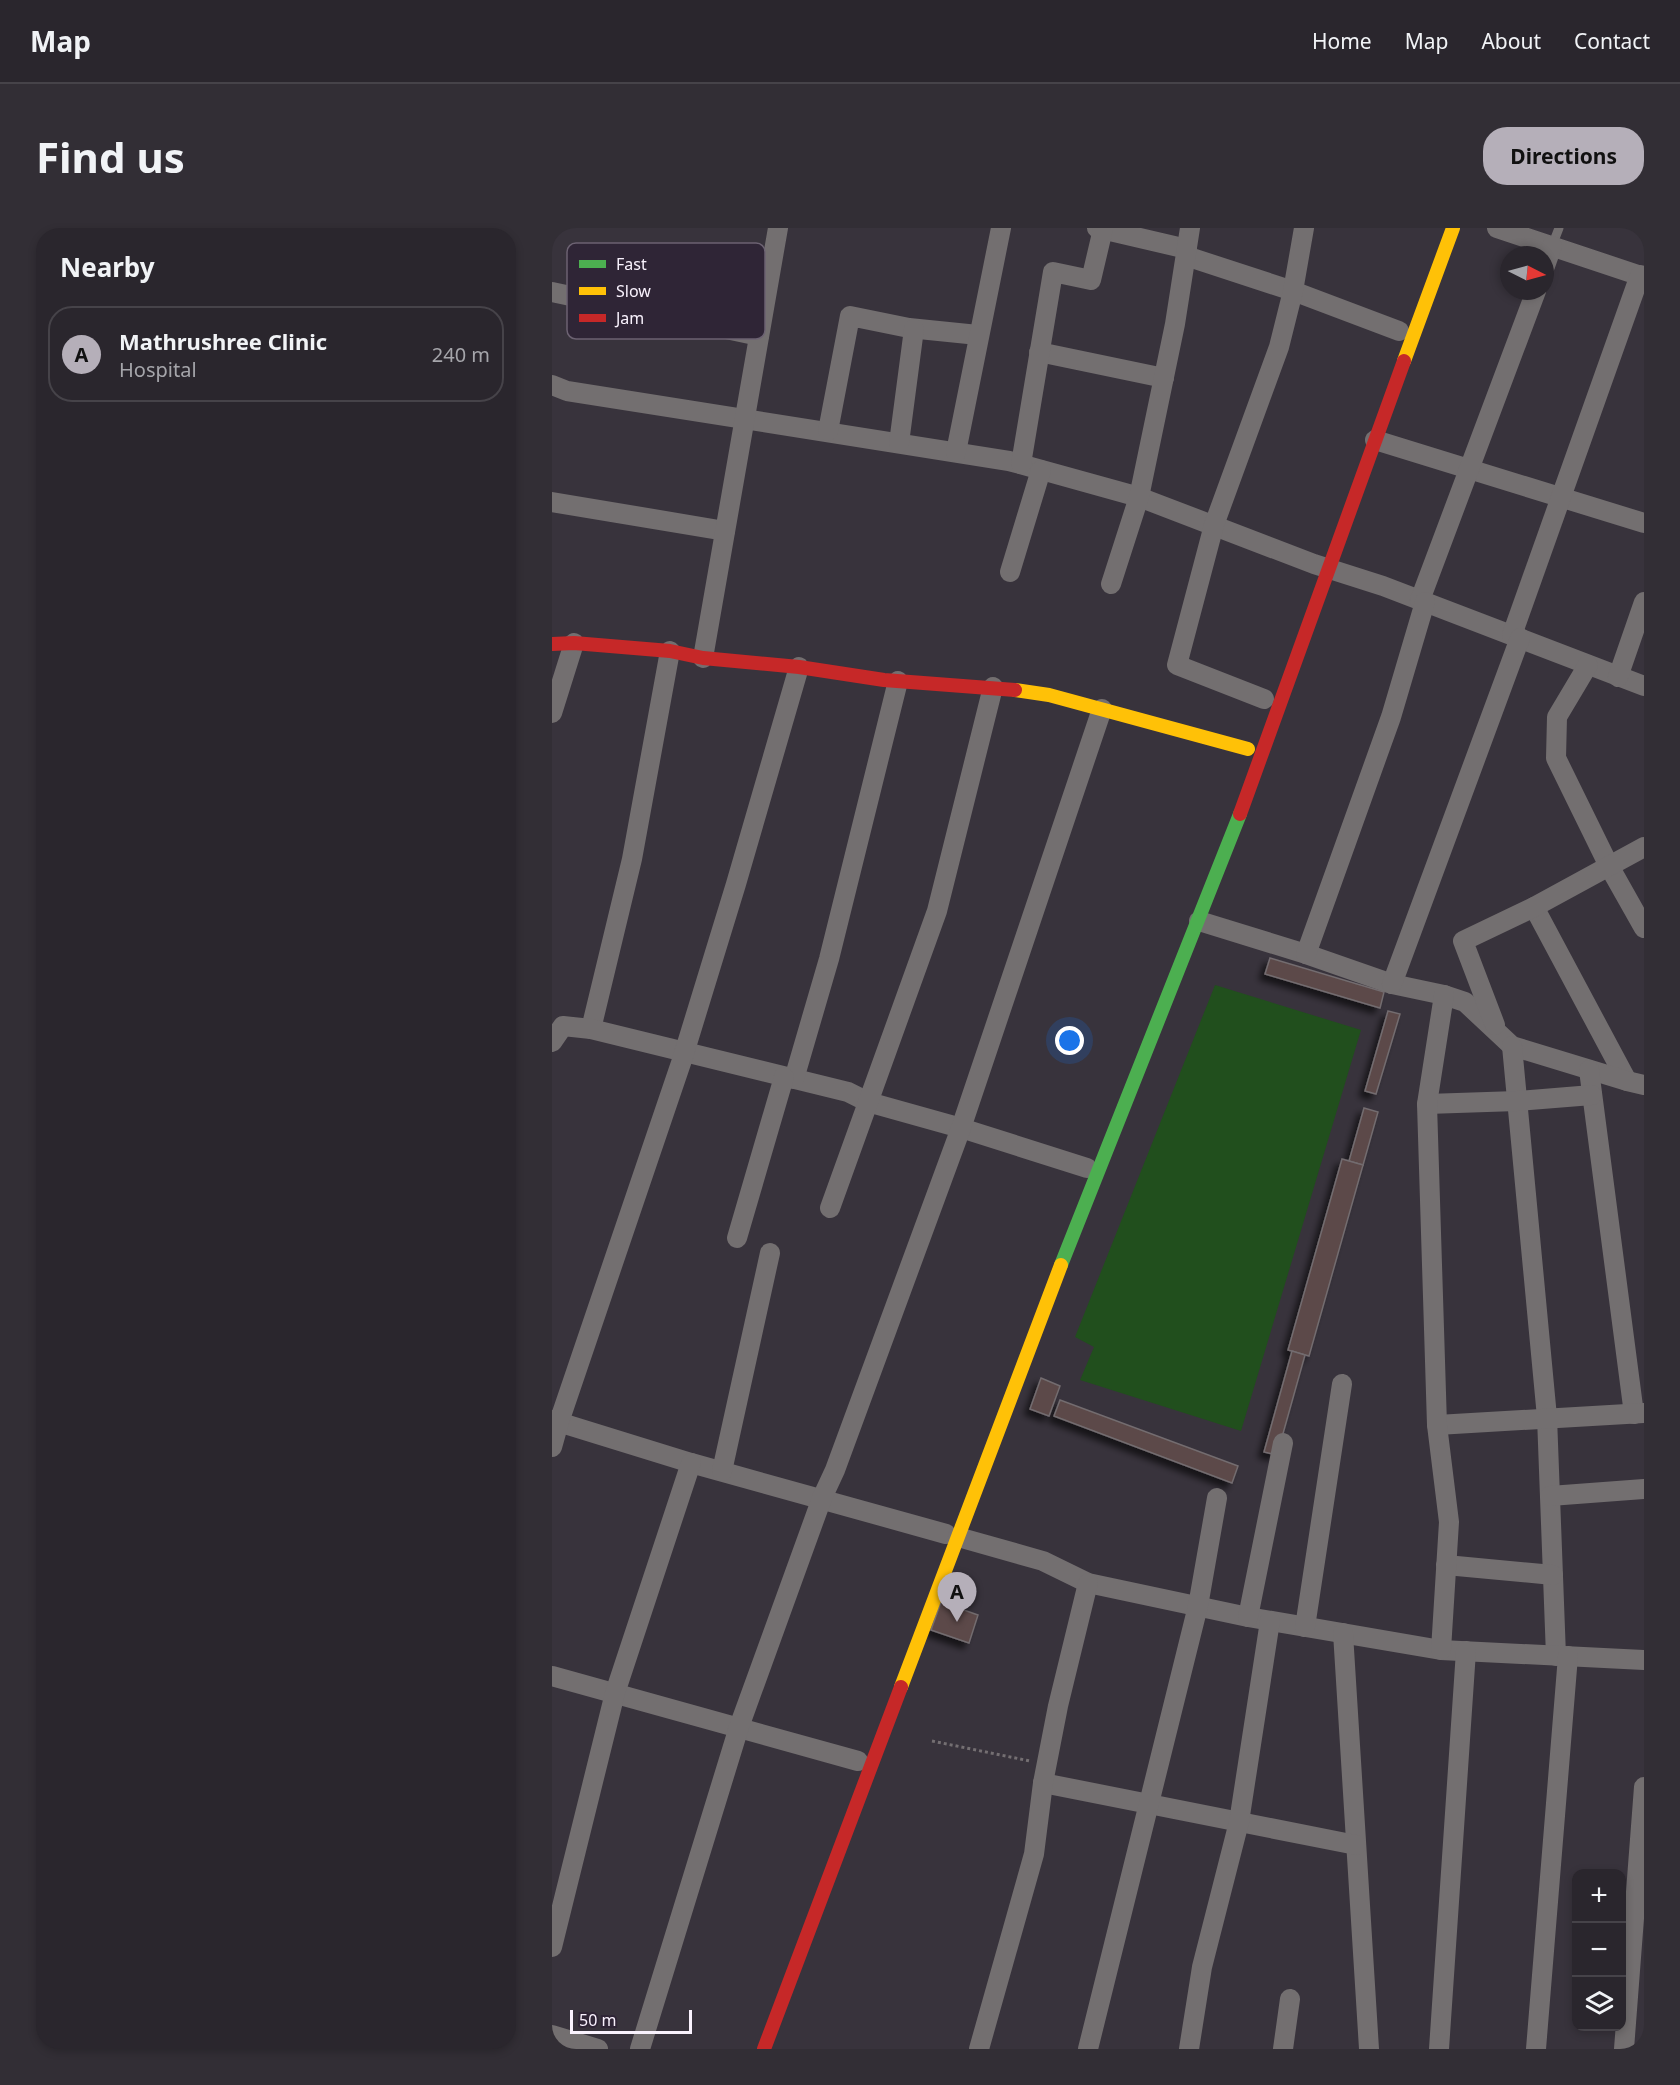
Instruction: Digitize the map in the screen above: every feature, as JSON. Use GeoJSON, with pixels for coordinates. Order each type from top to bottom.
{"type":"FeatureCollection","features":[{"type":"Feature","properties":{"kind":"main road"},"geometry":{"type":"LineString","coordinates":[[856,1767],[1043,1311],[1199,921],[1260,761],[1317,566],[1375,440],[1453,228]]}},
{"type":"Feature","properties":{"kind":"main road"},"geometry":{"type":"LineString","coordinates":[[552,644],[574,643],[670,651],[703,658],[799,667],[898,681],[993,687],[1049,695],[1248,750]]}},
{"type":"Feature","properties":{"kind":"main road"},"geometry":{"type":"LineString","coordinates":[[764,2049],[1087,1168],[1198,883]]}},
{"type":"Feature","properties":{"kind":"street"},"geometry":{"type":"LineString","coordinates":[[765,300],[777,228]]}},
{"type":"Feature","properties":{"kind":"street"},"geometry":{"type":"LineString","coordinates":[[956,452],[1001,228]]}},
{"type":"Feature","properties":{"kind":"street"},"geometry":{"type":"LineString","coordinates":[[1111,584],[1139,497],[1164,378],[1190,228]]}},
{"type":"Feature","properties":{"kind":"street"},"geometry":{"type":"LineString","coordinates":[[1264,699],[1177,665],[1214,525],[1279,347],[1293,291],[1304,228]]}},
{"type":"Feature","properties":{"kind":"street"},"geometry":{"type":"LineString","coordinates":[[1392,984],[1516,637],[1561,498],[1642,276],[1556,237],[1497,228]]}},
{"type":"Feature","properties":{"kind":"street"},"geometry":{"type":"LineString","coordinates":[[1021,464],[1053,272],[1091,280],[1100,229],[1186,252],[1399,331]]}},
{"type":"Feature","properties":{"kind":"street"},"geometry":{"type":"LineString","coordinates":[[552,292],[567,295]]}},
{"type":"Feature","properties":{"kind":"street"},"geometry":{"type":"LineString","coordinates":[[1306,954],[1391,717],[1423,601],[1533,300]]}},
{"type":"Feature","properties":{"kind":"street"},"geometry":{"type":"LineString","coordinates":[[828,431],[850,316],[914,329],[978,335]]}},
{"type":"Feature","properties":{"kind":"street"},"geometry":{"type":"LineString","coordinates":[[899,443],[914,329]]}},
{"type":"Feature","properties":{"kind":"street"},"geometry":{"type":"LineString","coordinates":[[703,658],[758,339]]}},
{"type":"Feature","properties":{"kind":"street"},"geometry":{"type":"LineString","coordinates":[[1040,352],[1164,378]]}},
{"type":"Feature","properties":{"kind":"street"},"geometry":{"type":"LineString","coordinates":[[552,385],[567,391],[828,431],[1021,464],[1139,497],[1317,566],[1423,601],[1644,686]]}},
{"type":"Feature","properties":{"kind":"street"},"geometry":{"type":"LineString","coordinates":[[1375,440],[1644,523]]}},
{"type":"Feature","properties":{"kind":"street"},"geometry":{"type":"LineString","coordinates":[[1010,572],[1041,470]]}},
{"type":"Feature","properties":{"kind":"street"},"geometry":{"type":"LineString","coordinates":[[552,502],[725,531]]}},
{"type":"Feature","properties":{"kind":"street"},"geometry":{"type":"LineString","coordinates":[[1618,677],[1644,602]]}},
{"type":"Feature","properties":{"kind":"street"},"geometry":{"type":"LineString","coordinates":[[552,713],[574,643]]}},
{"type":"Feature","properties":{"kind":"street"},"geometry":{"type":"LineString","coordinates":[[591,1029],[632,859],[670,651]]}},
{"type":"Feature","properties":{"kind":"street"},"geometry":{"type":"LineString","coordinates":[[1588,665],[1557,717],[1556,758],[1609,866],[1644,928]]}},
{"type":"Feature","properties":{"kind":"street"},"geometry":{"type":"LineString","coordinates":[[552,1447],[555,1421],[684,1052],[799,667]]}},
{"type":"Feature","properties":{"kind":"street"},"geometry":{"type":"LineString","coordinates":[[737,1238],[830,959],[898,681]]}},
{"type":"Feature","properties":{"kind":"street"},"geometry":{"type":"LineString","coordinates":[[830,1208],[937,911],[993,687]]}},
{"type":"Feature","properties":{"kind":"street"},"geometry":{"type":"LineString","coordinates":[[640,2049],[739,1726],[961,1128],[1102,709]]}},
{"type":"Feature","properties":{"kind":"street"},"geometry":{"type":"LineString","coordinates":[[1497,1031],[1463,941],[1534,907],[1644,847]]}},
{"type":"Feature","properties":{"kind":"street"},"geometry":{"type":"LineString","coordinates":[[1534,907],[1636,1083]]}},
{"type":"Feature","properties":{"kind":"street"},"geometry":{"type":"LineString","coordinates":[[1199,921],[1306,954],[1392,984],[1465,1002],[1512,1046],[1636,1083]]}},
{"type":"Feature","properties":{"kind":"street"},"geometry":{"type":"LineString","coordinates":[[1442,1650],[1449,1522],[1437,1425],[1427,1104],[1444,995]]}},
{"type":"Feature","properties":{"kind":"street"},"geometry":{"type":"LineString","coordinates":[[552,1042],[563,1026],[591,1029],[848,1092],[868,1102],[961,1128],[1087,1168]]}},
{"type":"Feature","properties":{"kind":"street"},"geometry":{"type":"LineString","coordinates":[[1512,1046],[1547,1418],[1553,1575],[1562,1656],[1536,2049]]}},
{"type":"Feature","properties":{"kind":"street"},"geometry":{"type":"LineString","coordinates":[[1437,1425],[1639,1413],[1589,1070]]}},
{"type":"Feature","properties":{"kind":"street"},"geometry":{"type":"LineString","coordinates":[[1427,1104],[1517,1101],[1592,1095]]}},
{"type":"Feature","properties":{"kind":"street"},"geometry":{"type":"LineString","coordinates":[[722,1472],[770,1253]]}},
{"type":"Feature","properties":{"kind":"street"},"geometry":{"type":"LineString","coordinates":[[1305,1627],[1342,1384]]}},
{"type":"Feature","properties":{"kind":"street"},"geometry":{"type":"LineString","coordinates":[[555,1421],[722,1472],[1044,1561],[1088,1582],[1248,1617],[1442,1650],[1644,1660]]}},
{"type":"Feature","properties":{"kind":"street"},"geometry":{"type":"LineString","coordinates":[[1248,1617],[1283,1443]]}},
{"type":"Feature","properties":{"kind":"street"},"geometry":{"type":"LineString","coordinates":[[552,1947],[615,1693],[691,1463]]}},
{"type":"Feature","properties":{"kind":"street"},"geometry":{"type":"LineString","coordinates":[[1550,1496],[1644,1489]]}},
{"type":"Feature","properties":{"kind":"street"},"geometry":{"type":"LineString","coordinates":[[1088,2049],[1198,1606],[1217,1498]]}},
{"type":"Feature","properties":{"kind":"street"},"geometry":{"type":"LineString","coordinates":[[1446,1565],[1553,1575]]}},
{"type":"Feature","properties":{"kind":"street"},"geometry":{"type":"LineString","coordinates":[[979,2049],[1034,1854],[1045,1773],[1058,1706],[1088,1582]]}},
{"type":"Feature","properties":{"kind":"street"},"geometry":{"type":"LineString","coordinates":[[1189,2049],[1202,1966],[1239,1822],[1270,1621]]}},
{"type":"Feature","properties":{"kind":"street"},"geometry":{"type":"LineString","coordinates":[[1343,1633],[1369,2049]]}},
{"type":"Feature","properties":{"kind":"street"},"geometry":{"type":"LineString","coordinates":[[1439,2049],[1466,1651]]}},
{"type":"Feature","properties":{"kind":"street"},"geometry":{"type":"LineString","coordinates":[[552,1676],[739,1726],[856,1767]]}},
{"type":"Feature","properties":{"kind":"street"},"geometry":{"type":"LineString","coordinates":[[1045,1773],[1149,1804],[1356,1845]]}},
{"type":"Feature","properties":{"kind":"street"},"geometry":{"type":"LineString","coordinates":[[1624,2049],[1644,1787]]}},
{"type":"Feature","properties":{"kind":"street"},"geometry":{"type":"LineString","coordinates":[[1282,2049],[1290,2000]]}},
{"type":"Feature","properties":{"kind":"street"},"geometry":{"type":"LineString","coordinates":[[552,2035],[598,2049]]}},
{"type":"Feature","properties":{"kind":"path"},"geometry":{"type":"LineString","coordinates":[[932,1741],[1045,1773]]}},
{"type":"Feature","properties":{"kind":"green space"},"geometry":{"type":"Polygon","coordinates":[[[1215,985],[1361,1030],[1241,1431],[1080,1380],[1094,1347],[1075,1337],[1215,985]]]}},
{"type":"Feature","properties":{"kind":"building"},"geometry":{"type":"Polygon","coordinates":[[[1270,958],[1384,992],[1380,1008],[1265,974],[1270,958]]]}},
{"type":"Feature","properties":{"kind":"building"},"geometry":{"type":"Polygon","coordinates":[[[1388,1011],[1400,1014],[1376,1094],[1365,1091],[1388,1011]]]}},
{"type":"Feature","properties":{"kind":"building"},"geometry":{"type":"Polygon","coordinates":[[[1364,1108],[1378,1112],[1363,1165],[1349,1161],[1364,1108]]]}},
{"type":"Feature","properties":{"kind":"building"},"geometry":{"type":"Polygon","coordinates":[[[1342,1159],[1363,1165],[1309,1356],[1288,1350],[1342,1159]]]}},
{"type":"Feature","properties":{"kind":"building"},"geometry":{"type":"Polygon","coordinates":[[[1292,1351],[1305,1355],[1277,1455],[1264,1452],[1292,1351]]]}},
{"type":"Feature","properties":{"kind":"building"},"geometry":{"type":"Polygon","coordinates":[[[1041,1378],[1060,1386],[1049,1416],[1030,1409],[1041,1378]]]}},
{"type":"Feature","properties":{"kind":"building"},"geometry":{"type":"Polygon","coordinates":[[[1060,1400],[1238,1466],[1232,1483],[1054,1416],[1060,1400]]]}},
{"type":"Feature","properties":{"kind":"building"},"geometry":{"type":"Polygon","coordinates":[[[941,1602],[978,1615],[969,1643],[931,1630],[941,1602]]]}},
{"type":"Feature","properties":{"kind":"traffic: fast"},"geometry":{"type":"LineString","coordinates":[[1061,1265],[1240,814]]}},
{"type":"Feature","properties":{"kind":"traffic: slow"},"geometry":{"type":"LineString","coordinates":[[1404,361],[1453,228]]}},
{"type":"Feature","properties":{"kind":"traffic: slow"},"geometry":{"type":"LineString","coordinates":[[1015,690],[1049,695],[1248,749]]}},
{"type":"Feature","properties":{"kind":"traffic: slow"},"geometry":{"type":"LineString","coordinates":[[901,1687],[1061,1265]]}},
{"type":"Feature","properties":{"kind":"traffic: jam"},"geometry":{"type":"LineString","coordinates":[[1240,814],[1404,361]]}},
{"type":"Feature","properties":{"kind":"traffic: jam"},"geometry":{"type":"LineString","coordinates":[[552,644],[574,643],[670,651],[703,658],[799,667],[884,680],[1015,690]]}},
{"type":"Feature","properties":{"kind":"traffic: jam"},"geometry":{"type":"LineString","coordinates":[[764,2049],[901,1687]]}},
{"type":"Feature","properties":{"kind":"place","name":"Mathrushree Clinic"},"geometry":{"type":"Point","coordinates":[957,1622]}}]}
